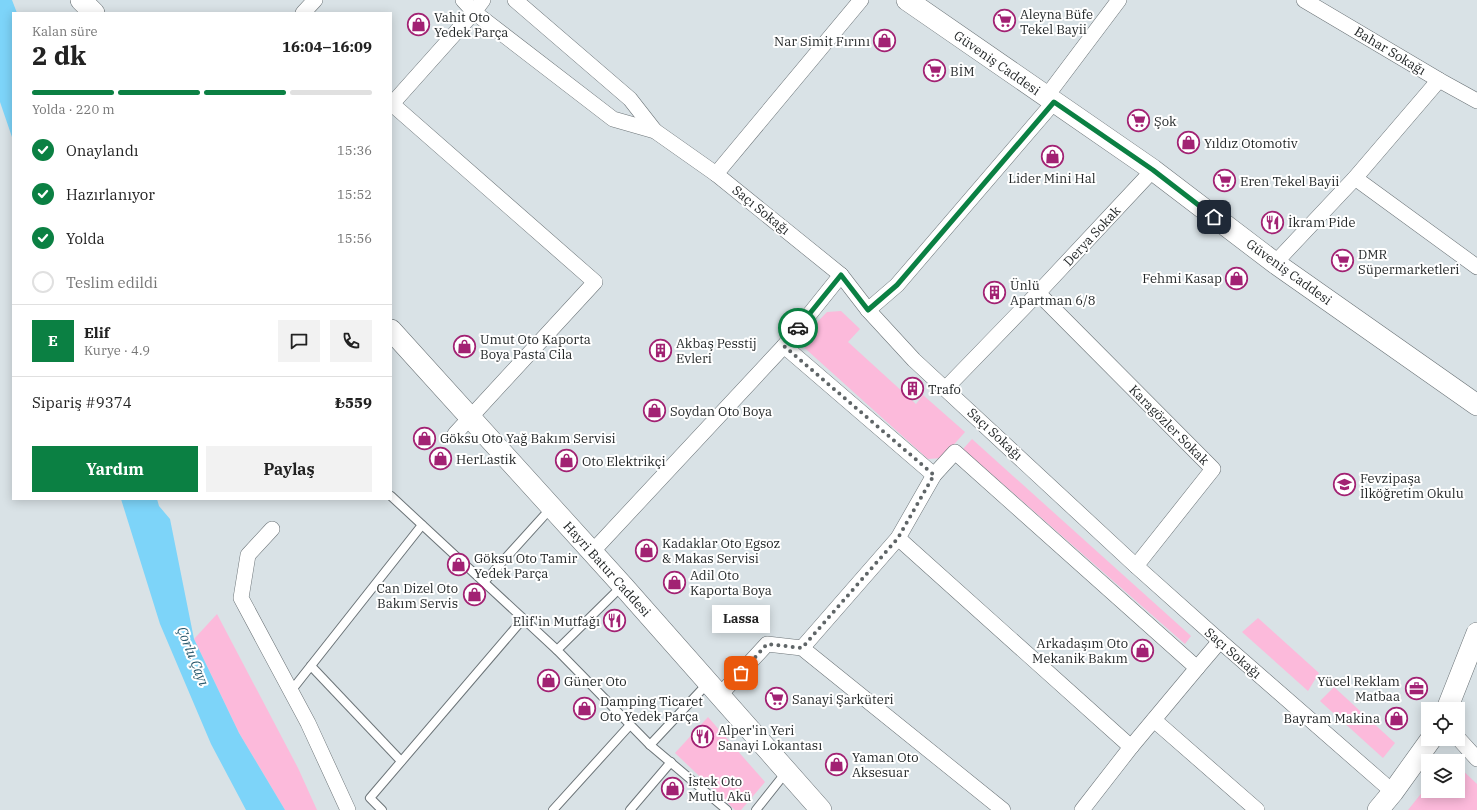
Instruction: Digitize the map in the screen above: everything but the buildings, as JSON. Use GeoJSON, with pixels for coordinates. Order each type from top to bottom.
{"type":"FeatureCollection","features":[{"type":"Feature","properties":{"kind":"street"},"geometry":{"type":"LineString","coordinates":[[81,0],[93,12]]}},
{"type":"Feature","properties":{"kind":"street"},"geometry":{"type":"LineString","coordinates":[[304,12],[315,0]]}},
{"type":"Feature","properties":{"kind":"street"},"geometry":{"type":"LineString","coordinates":[[462,0],[474,12],[613,120],[655,130]]}},
{"type":"Feature","properties":{"kind":"street"},"geometry":{"type":"LineString","coordinates":[[455,434],[595,282],[392,104],[483,0]]}},
{"type":"Feature","properties":{"kind":"street"},"geometry":{"type":"LineString","coordinates":[[515,0],[630,99],[655,130]]}},
{"type":"Feature","properties":{"kind":"street"},"geometry":{"type":"LineString","coordinates":[[716,174],[861,0]]}},
{"type":"Feature","properties":{"kind":"street","name":"Güveniş Caddesi"},"geometry":{"type":"LineString","coordinates":[[907,0],[1153,170],[1275,263],[1477,405]]}},
{"type":"Feature","properties":{"kind":"street"},"geometry":{"type":"LineString","coordinates":[[868,310],[897,285],[1050,99],[1119,0]]}},
{"type":"Feature","properties":{"kind":"street","name":"Bahar Sokağı"},"geometry":{"type":"LineString","coordinates":[[1304,0],[1477,101]]}},
{"type":"Feature","properties":{"kind":"street"},"geometry":{"type":"LineString","coordinates":[[1275,263],[1355,178],[1439,80]]}},
{"type":"Feature","properties":{"kind":"street","name":"Saçı Sokağı"},"geometry":{"type":"LineString","coordinates":[[655,130],[716,174],[841,275],[868,310],[914,360],[1220,642],[1393,792]]}},
{"type":"Feature","properties":{"kind":"street","name":"Derya Sokak"},"geometry":{"type":"LineString","coordinates":[[946,388],[1038,293],[1153,170]]}},
{"type":"Feature","properties":{"kind":"street"},"geometry":{"type":"LineString","coordinates":[[1355,178],[1477,267]]}},
{"type":"Feature","properties":{"kind":"street"},"geometry":{"type":"LineString","coordinates":[[592,552],[784,346],[841,275]]}},
{"type":"Feature","properties":{"kind":"street","name":"Karagözler Sokak"},"geometry":{"type":"LineString","coordinates":[[1038,293],[1213,469],[1136,566]]}},
{"type":"Feature","properties":{"kind":"street","name":"Hayri Batur Caddesi"},"geometry":{"type":"LineString","coordinates":[[392,331],[623,586],[821,810]]}},
{"type":"Feature","properties":{"kind":"street"},"geometry":{"type":"LineString","coordinates":[[784,346],[934,475]]}},
{"type":"Feature","properties":{"kind":"street"},"geometry":{"type":"LineString","coordinates":[[802,648],[898,538],[934,475],[955,452],[1197,668]]}},
{"type":"Feature","properties":{"kind":"street"},"geometry":{"type":"LineString","coordinates":[[272,529],[248,555],[241,598],[308,724],[348,810]]}},
{"type":"Feature","properties":{"kind":"street"},"geometry":{"type":"LineString","coordinates":[[898,538],[1131,747]]}},
{"type":"Feature","properties":{"kind":"street"},"geometry":{"type":"LineString","coordinates":[[1450,702],[1477,633]]}},
{"type":"Feature","properties":{"kind":"street"},"geometry":{"type":"LineString","coordinates":[[1082,810],[1131,747],[1220,642]]}},
{"type":"Feature","properties":{"kind":"street"},"geometry":{"type":"LineString","coordinates":[[715,689],[767,644],[802,648],[1004,810]]}},
{"type":"Feature","properties":{"kind":"street"},"geometry":{"type":"LineString","coordinates":[[1154,720],[1256,810]]}},
{"type":"Feature","properties":{"kind":"street"},"geometry":{"type":"LineString","coordinates":[[1378,810],[1393,792],[1426,746]]}},
{"type":"Feature","properties":{"kind":"street"},"geometry":{"type":"LineString","coordinates":[[1465,746],[1477,759]]}},
{"type":"Feature","properties":{"kind":"lane"},"geometry":{"type":"LineString","coordinates":[[392,497],[557,650],[650,745],[726,810]]}},
{"type":"Feature","properties":{"kind":"lane"},"geometry":{"type":"LineString","coordinates":[[484,582],[552,507]]}},
{"type":"Feature","properties":{"kind":"lane"},"geometry":{"type":"LineString","coordinates":[[291,691],[422,525]]}},
{"type":"Feature","properties":{"kind":"lane"},"geometry":{"type":"LineString","coordinates":[[557,650],[623,586]]}},
{"type":"Feature","properties":{"kind":"lane"},"geometry":{"type":"LineString","coordinates":[[382,810],[370,798],[523,619]]}},
{"type":"Feature","properties":{"kind":"lane"},"geometry":{"type":"LineString","coordinates":[[311,666],[401,762]]}},
{"type":"Feature","properties":{"kind":"lane"},"geometry":{"type":"LineString","coordinates":[[650,745],[715,689]]}},
{"type":"Feature","properties":{"kind":"lane"},"geometry":{"type":"LineString","coordinates":[[553,810],[630,725]]}},
{"type":"Feature","properties":{"kind":"lane"},"geometry":{"type":"LineString","coordinates":[[630,810],[671,762]]}},
{"type":"Feature","properties":{"kind":"lane"},"geometry":{"type":"LineString","coordinates":[[756,810],[787,770]]}},
{"type":"Feature","properties":{"kind":"shaded area"},"geometry":{"type":"Polygon","coordinates":[[[841,311],[860,329],[848,342],[916,404],[923,395],[965,432],[942,458],[928,459],[798,342],[827,312],[841,311]]]}},
{"type":"Feature","properties":{"kind":"shaded area"},"geometry":{"type":"Polygon","coordinates":[[[972,439],[1191,636],[1185,644],[963,449],[972,439]]]}},
{"type":"Feature","properties":{"kind":"shaded area"},"geometry":{"type":"Polygon","coordinates":[[[217,614],[298,768],[317,810],[285,810],[239,733],[194,639],[217,614]]]}},
{"type":"Feature","properties":{"kind":"shaded area"},"geometry":{"type":"Polygon","coordinates":[[[1258,618],[1319,673],[1308,691],[1242,632],[1258,618]]]}},
{"type":"Feature","properties":{"kind":"shaded area"},"geometry":{"type":"Polygon","coordinates":[[[1334,687],[1395,743],[1383,758],[1320,701],[1334,687]]]}},
{"type":"Feature","properties":{"kind":"shaded area"},"geometry":{"type":"Polygon","coordinates":[[[708,717],[765,782],[741,810],[735,810],[675,753],[708,717]]]}},
{"type":"Feature","properties":{"kind":"shaded area"},"geometry":{"type":"Polygon","coordinates":[[[1465,773],[1477,784],[1477,810],[1408,810],[1421,794],[1421,798],[1465,798],[1465,773]]]}},
{"type":"Feature","properties":{"kind":"water"},"geometry":{"type":"Polygon","coordinates":[[[0,0],[12,0],[17,12],[12,12],[12,137],[0,102],[0,0]]]}},
{"type":"Feature","properties":{"kind":"water","name":"Çorlu Çayı"},"geometry":{"type":"Polygon","coordinates":[[[121,500],[157,500],[159,506],[170,519],[194,639],[239,733],[285,810],[246,810],[211,744],[160,624],[121,500]]]}},
{"type":"Feature","properties":{"kind":"way so far"},"geometry":{"type":"LineString","coordinates":[[741,673],[767,644],[802,648],[898,538],[934,475],[784,346],[798,328]]}},
{"type":"Feature","properties":{"kind":"place","name":"Aleyna Büfe Tekel Bayii"},"geometry":{"type":"Point","coordinates":[1005,21]}},
{"type":"Feature","properties":{"kind":"place","name":"Vahit Oto Yedek Parça"},"geometry":{"type":"Point","coordinates":[419,24]}},
{"type":"Feature","properties":{"kind":"place","name":"Nar Simit Fırını"},"geometry":{"type":"Point","coordinates":[885,41]}},
{"type":"Feature","properties":{"kind":"place","name":"BİM"},"geometry":{"type":"Point","coordinates":[935,71]}},
{"type":"Feature","properties":{"kind":"place","name":"Şok"},"geometry":{"type":"Point","coordinates":[1139,121]}},
{"type":"Feature","properties":{"kind":"place","name":"Yıldız Otomotiv"},"geometry":{"type":"Point","coordinates":[1189,143]}},
{"type":"Feature","properties":{"kind":"place","name":"Lider Mini Hal"},"geometry":{"type":"Point","coordinates":[1052,156]}},
{"type":"Feature","properties":{"kind":"place","name":"Eren Tekel Bayii"},"geometry":{"type":"Point","coordinates":[1225,181]}},
{"type":"Feature","properties":{"kind":"place","name":"İkram Pide"},"geometry":{"type":"Point","coordinates":[1272,222]}},
{"type":"Feature","properties":{"kind":"place","name":"DMR Süpermarketleri"},"geometry":{"type":"Point","coordinates":[1343,261]}},
{"type":"Feature","properties":{"kind":"place","name":"Fehmi Kasap"},"geometry":{"type":"Point","coordinates":[1237,278]}},
{"type":"Feature","properties":{"kind":"place","name":"Ünlü Apartman 6/8"},"geometry":{"type":"Point","coordinates":[995,292]}},
{"type":"Feature","properties":{"kind":"place","name":"Umut Oto Kaporta Boya Pasta Cila"},"geometry":{"type":"Point","coordinates":[464,346]}},
{"type":"Feature","properties":{"kind":"place","name":"Akbaş Pesstij Evleri"},"geometry":{"type":"Point","coordinates":[660,350]}},
{"type":"Feature","properties":{"kind":"place","name":"Trafo"},"geometry":{"type":"Point","coordinates":[913,389]}},
{"type":"Feature","properties":{"kind":"place","name":"Soydan Oto Boya"},"geometry":{"type":"Point","coordinates":[654,411]}},
{"type":"Feature","properties":{"kind":"place","name":"Göksu Oto Yağ Bakım Servisi"},"geometry":{"type":"Point","coordinates":[425,438]}},
{"type":"Feature","properties":{"kind":"place","name":"HerLastik"},"geometry":{"type":"Point","coordinates":[441,459]}},
{"type":"Feature","properties":{"kind":"place","name":"Oto Elektrikçi"},"geometry":{"type":"Point","coordinates":[567,461]}},
{"type":"Feature","properties":{"kind":"place","name":"Fevzipaşa İlköğretim Okulu"},"geometry":{"type":"Point","coordinates":[1345,485]}},
{"type":"Feature","properties":{"kind":"place","name":"Kadaklar Oto Egsoz & Makas Servisi"},"geometry":{"type":"Point","coordinates":[647,550]}},
{"type":"Feature","properties":{"kind":"place","name":"Göksu Oto Tamir Yedek Parça"},"geometry":{"type":"Point","coordinates":[458,565]}},
{"type":"Feature","properties":{"kind":"place","name":"Adil Oto Kaporta Boya"},"geometry":{"type":"Point","coordinates":[674,582]}},
{"type":"Feature","properties":{"kind":"place","name":"Can Dizel Oto Bakım Servis"},"geometry":{"type":"Point","coordinates":[474,595]}},
{"type":"Feature","properties":{"kind":"place","name":"Elif'in Mutfağı"},"geometry":{"type":"Point","coordinates":[615,621]}},
{"type":"Feature","properties":{"kind":"place","name":"Arkadaşım Oto Mekanik Bakım"},"geometry":{"type":"Point","coordinates":[1143,650]}},
{"type":"Feature","properties":{"kind":"place","name":"Lassa"},"geometry":{"type":"Point","coordinates":[741,673]}},
{"type":"Feature","properties":{"kind":"place","name":"Güner Oto"},"geometry":{"type":"Point","coordinates":[548,681]}},
{"type":"Feature","properties":{"kind":"place","name":"Yücel Reklam Matbaa"},"geometry":{"type":"Point","coordinates":[1416,688]}},
{"type":"Feature","properties":{"kind":"place","name":"Sanayi Şarküteri"},"geometry":{"type":"Point","coordinates":[776,699]}},
{"type":"Feature","properties":{"kind":"place","name":"Damping Ticaret Oto Yedek Parça"},"geometry":{"type":"Point","coordinates":[585,708]}},
{"type":"Feature","properties":{"kind":"place","name":"Bayram Makina"},"geometry":{"type":"Point","coordinates":[1396,718]}},
{"type":"Feature","properties":{"kind":"place","name":"Alper'in Yeri Sanayi Lokantası"},"geometry":{"type":"Point","coordinates":[703,737]}},
{"type":"Feature","properties":{"kind":"place","name":"Yaman Oto Aksesuar"},"geometry":{"type":"Point","coordinates":[836,764]}},
{"type":"Feature","properties":{"kind":"place","name":"İstek Oto Mutlu Akü"},"geometry":{"type":"Point","coordinates":[672,788]}},
{"type":"Feature","properties":{"kind":"route"},"geometry":{"type":"LineString","coordinates":[[798,328],[841,275],[868,310],[897,285],[1054,102],[1153,170],[1214,217]]}}]}
